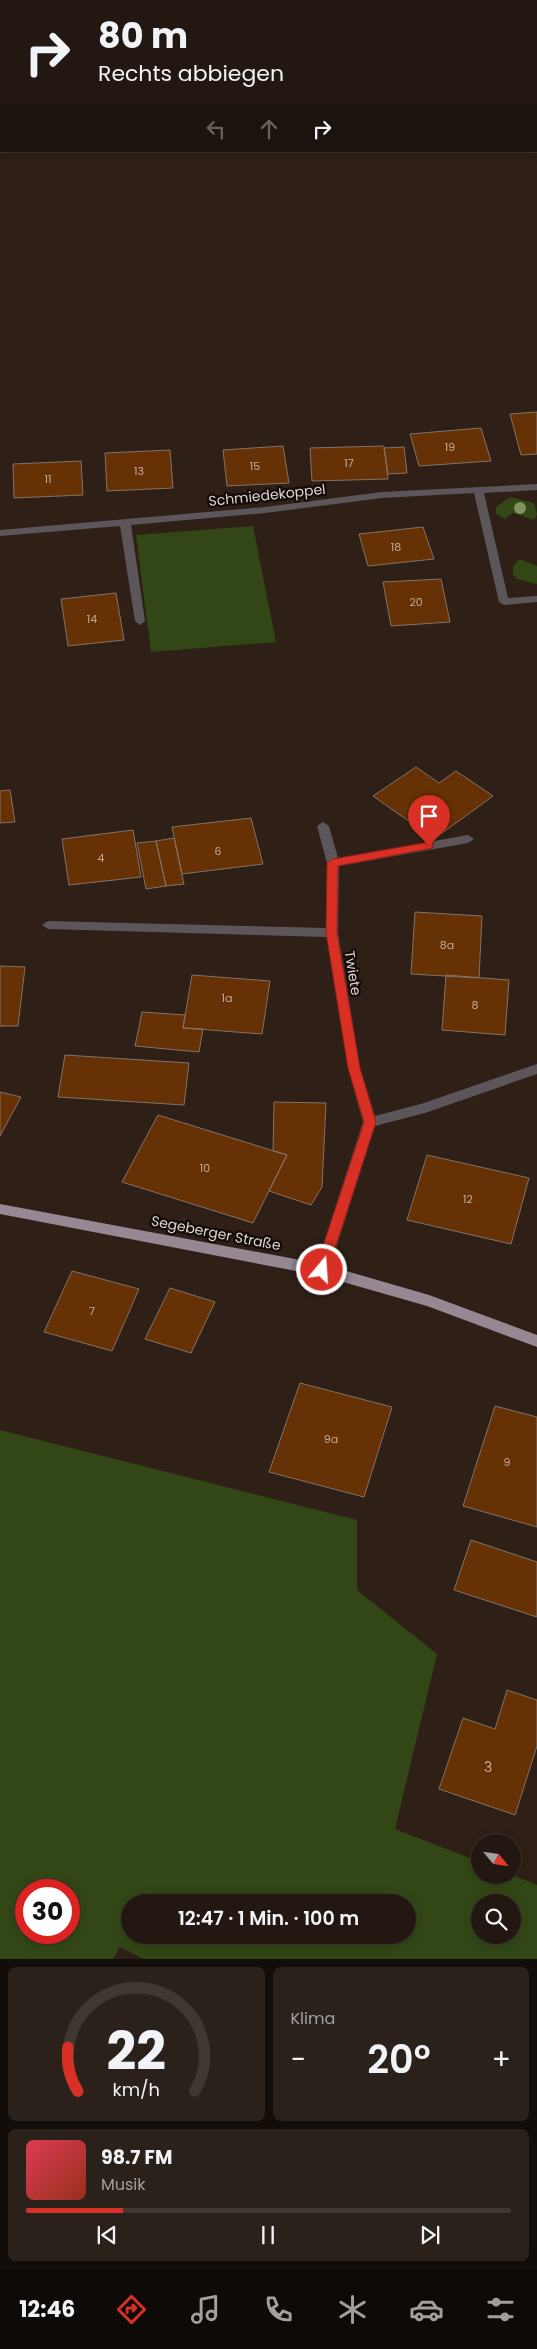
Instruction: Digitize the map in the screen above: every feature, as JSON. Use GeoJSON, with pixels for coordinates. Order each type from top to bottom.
{"type":"FeatureCollection","features":[{"type":"Feature","properties":{"kind":"main road","name":"Segeberger Straße"},"geometry":{"type":"LineString","coordinates":[[0,1209],[322,1270],[429,1301],[537,1342]]}},
{"type":"Feature","properties":{"kind":"street","name":"Schmiedekoppel"},"geometry":{"type":"LineString","coordinates":[[0,532],[266,510],[382,495],[537,487]]}},
{"type":"Feature","properties":{"kind":"street"},"geometry":{"type":"LineString","coordinates":[[478,489],[504,602],[537,599]]}},
{"type":"Feature","properties":{"kind":"street"},"geometry":{"type":"LineString","coordinates":[[125,522],[140,621]]}},
{"type":"Feature","properties":{"kind":"street","name":"Twiete"},"geometry":{"type":"LineString","coordinates":[[323,826],[333,863],[332,933],[354,1068],[370,1122]]}},
{"type":"Feature","properties":{"kind":"street"},"geometry":{"type":"LineString","coordinates":[[333,863],[468,838]]}},
{"type":"Feature","properties":{"kind":"street"},"geometry":{"type":"LineString","coordinates":[[48,925],[332,933]]}},
{"type":"Feature","properties":{"kind":"street"},"geometry":{"type":"LineString","coordinates":[[322,1270],[370,1122],[425,1108],[537,1069]]}},
{"type":"Feature","properties":{"kind":"green space"},"geometry":{"type":"Polygon","coordinates":[[[510,497],[534,503],[537,514],[534,520],[513,513],[505,519],[496,514],[496,507],[510,497]]]}},
{"type":"Feature","properties":{"kind":"green space"},"geometry":{"type":"Polygon","coordinates":[[[253,526],[276,642],[151,652],[136,535],[253,526]]]}},
{"type":"Feature","properties":{"kind":"green space"},"geometry":{"type":"Polygon","coordinates":[[[519,559],[537,566],[537,584],[517,579],[513,574],[513,567],[519,559]]]}},
{"type":"Feature","properties":{"kind":"green space"},"geometry":{"type":"Polygon","coordinates":[[[0,1430],[357,1520],[357,1590],[437,1654],[395,1829],[471,1859],[471,1884],[521,1884],[521,1879],[537,1885],[537,1959],[144,1959],[120,1947],[113,1959],[0,1959],[0,1430]]]}},
{"type":"Feature","properties":{"kind":"building"},"geometry":{"type":"Polygon","coordinates":[[[537,412],[537,454],[521,455],[510,414],[537,412]]]}},
{"type":"Feature","properties":{"kind":"building"},"geometry":{"type":"Polygon","coordinates":[[[481,428],[491,461],[419,466],[410,434],[481,428]]]}},
{"type":"Feature","properties":{"kind":"building"},"geometry":{"type":"Polygon","coordinates":[[[283,446],[289,483],[227,486],[223,450],[283,446]]]}},
{"type":"Feature","properties":{"kind":"building"},"geometry":{"type":"Polygon","coordinates":[[[384,446],[388,479],[312,481],[310,448],[384,446]]]}},
{"type":"Feature","properties":{"kind":"building"},"geometry":{"type":"Polygon","coordinates":[[[404,447],[407,473],[388,474],[384,448],[404,447]]]}},
{"type":"Feature","properties":{"kind":"building"},"geometry":{"type":"Polygon","coordinates":[[[170,450],[173,488],[107,491],[105,453],[170,450]]]}},
{"type":"Feature","properties":{"kind":"building"},"geometry":{"type":"Polygon","coordinates":[[[81,461],[83,495],[14,498],[13,464],[81,461]]]}},
{"type":"Feature","properties":{"kind":"building"},"geometry":{"type":"Polygon","coordinates":[[[423,527],[434,559],[368,566],[359,534],[423,527]]]}},
{"type":"Feature","properties":{"kind":"building"},"geometry":{"type":"Polygon","coordinates":[[[441,579],[450,622],[391,626],[383,582],[441,579]]]}},
{"type":"Feature","properties":{"kind":"building"},"geometry":{"type":"Polygon","coordinates":[[[116,593],[124,640],[68,646],[61,599],[116,593]]]}},
{"type":"Feature","properties":{"kind":"building"},"geometry":{"type":"Polygon","coordinates":[[[416,767],[439,783],[456,771],[493,796],[434,839],[373,796],[416,767]]]}},
{"type":"Feature","properties":{"kind":"building"},"geometry":{"type":"Polygon","coordinates":[[[10,790],[15,822],[0,823],[0,791],[10,790]]]}},
{"type":"Feature","properties":{"kind":"building"},"geometry":{"type":"Polygon","coordinates":[[[251,818],[263,864],[182,874],[172,827],[251,818]]]}},
{"type":"Feature","properties":{"kind":"building"},"geometry":{"type":"Polygon","coordinates":[[[133,830],[141,877],[69,885],[62,839],[133,830]]]}},
{"type":"Feature","properties":{"kind":"building"},"geometry":{"type":"Polygon","coordinates":[[[174,838],[184,884],[166,886],[156,841],[174,838]]]}},
{"type":"Feature","properties":{"kind":"building"},"geometry":{"type":"Polygon","coordinates":[[[156,841],[166,886],[146,889],[137,843],[156,841]]]}},
{"type":"Feature","properties":{"kind":"building"},"geometry":{"type":"Polygon","coordinates":[[[415,912],[482,916],[479,978],[411,974],[415,912]]]}},
{"type":"Feature","properties":{"kind":"building"},"geometry":{"type":"Polygon","coordinates":[[[0,966],[25,967],[18,1026],[0,1026],[0,966]]]}},
{"type":"Feature","properties":{"kind":"building"},"geometry":{"type":"Polygon","coordinates":[[[192,975],[270,981],[262,1034],[183,1028],[192,975]]]}},
{"type":"Feature","properties":{"kind":"building"},"geometry":{"type":"Polygon","coordinates":[[[446,975],[509,980],[505,1035],[442,1030],[446,975]]]}},
{"type":"Feature","properties":{"kind":"building"},"geometry":{"type":"Polygon","coordinates":[[[142,1012],[185,1015],[183,1028],[203,1029],[199,1052],[135,1046],[142,1012]]]}},
{"type":"Feature","properties":{"kind":"building"},"geometry":{"type":"Polygon","coordinates":[[[65,1055],[189,1063],[184,1105],[58,1097],[65,1055]]]}},
{"type":"Feature","properties":{"kind":"building"},"geometry":{"type":"Polygon","coordinates":[[[0,1092],[21,1097],[0,1136],[0,1092]]]}},
{"type":"Feature","properties":{"kind":"building"},"geometry":{"type":"Polygon","coordinates":[[[274,1102],[326,1103],[322,1187],[311,1205],[269,1191],[287,1155],[273,1151],[274,1102]]]}},
{"type":"Feature","properties":{"kind":"building"},"geometry":{"type":"Polygon","coordinates":[[[158,1115],[287,1155],[253,1223],[122,1182],[158,1115]]]}},
{"type":"Feature","properties":{"kind":"building"},"geometry":{"type":"Polygon","coordinates":[[[427,1155],[529,1178],[511,1244],[407,1220],[427,1155]]]}},
{"type":"Feature","properties":{"kind":"building"},"geometry":{"type":"Polygon","coordinates":[[[72,1271],[139,1289],[112,1351],[44,1332],[72,1271]]]}},
{"type":"Feature","properties":{"kind":"building"},"geometry":{"type":"Polygon","coordinates":[[[170,1288],[215,1302],[191,1353],[145,1339],[170,1288]]]}},
{"type":"Feature","properties":{"kind":"building"},"geometry":{"type":"Polygon","coordinates":[[[300,1383],[392,1407],[364,1497],[269,1472],[300,1383]]]}},
{"type":"Feature","properties":{"kind":"building"},"geometry":{"type":"Polygon","coordinates":[[[495,1406],[537,1417],[537,1527],[463,1506],[495,1406]]]}},
{"type":"Feature","properties":{"kind":"building"},"geometry":{"type":"Polygon","coordinates":[[[471,1540],[537,1562],[537,1617],[454,1590],[471,1540]]]}},
{"type":"Feature","properties":{"kind":"building"},"geometry":{"type":"Polygon","coordinates":[[[507,1690],[537,1700],[537,1746],[515,1815],[439,1789],[463,1718],[495,1729],[507,1690]]]}},
{"type":"Feature","properties":{"kind":"route"},"geometry":{"type":"LineString","coordinates":[[322,1270],[370,1122],[354,1068],[332,933],[333,863],[429,846]]}}]}
